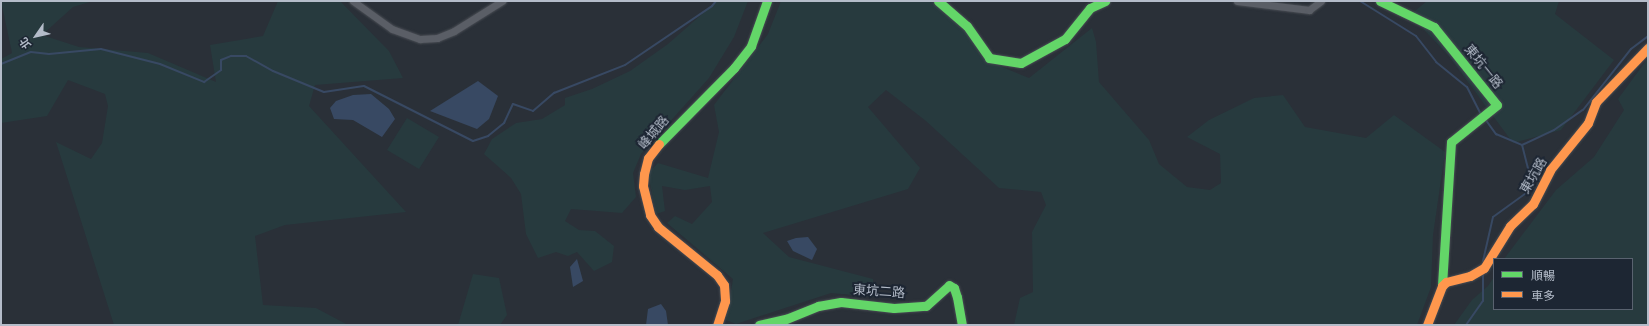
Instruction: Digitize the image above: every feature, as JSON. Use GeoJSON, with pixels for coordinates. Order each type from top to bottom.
{"type":"FeatureCollection","features":[{"type":"Feature","properties":{"kind":"street"},"geometry":{"type":"LineString","coordinates":[[353,1],[392,29],[420,39],[437,38],[454,31],[502,1]]}},
{"type":"Feature","properties":{"kind":"street","name":"峰城路"},"geometry":{"type":"LineString","coordinates":[[717,325],[725,301],[724,285],[717,275],[658,227],[650,215],[643,186],[644,174],[648,158],[666,136],[734,68],[751,46],[767,1]]}},
{"type":"Feature","properties":{"kind":"street"},"geometry":{"type":"LineString","coordinates":[[938,1],[967,26],[989,58],[1021,63],[1065,39],[1090,8],[1105,1]]}},
{"type":"Feature","properties":{"kind":"street"},"geometry":{"type":"LineString","coordinates":[[1237,1],[1309,10],[1321,1]]}},
{"type":"Feature","properties":{"kind":"street","name":"東坑一路"},"geometry":{"type":"LineString","coordinates":[[1380,1],[1434,27],[1497,105],[1451,142],[1442,286]]}},
{"type":"Feature","properties":{"kind":"street","name":"東坑路"},"geometry":{"type":"LineString","coordinates":[[1442,286],[1446,282],[1470,276],[1484,268],[1510,226],[1533,204],[1550,170],[1588,124],[1596,102],[1648,48]]}},
{"type":"Feature","properties":{"kind":"street","name":"東坑二路"},"geometry":{"type":"LineString","coordinates":[[759,325],[786,319],[818,306],[841,302],[858,302],[894,308],[926,306],[949,285],[954,288],[957,297],[962,325]]}},
{"type":"Feature","properties":{"kind":"street"},"geometry":{"type":"LineString","coordinates":[[1427,325],[1442,286]]}},
{"type":"Feature","properties":{"kind":"green space"},"geometry":{"type":"Polygon","coordinates":[[[1,1],[93,1],[73,7],[42,35],[79,47],[148,53],[216,82],[210,45],[263,36],[278,1],[340,1],[389,51],[403,78],[315,85],[309,106],[406,212],[285,225],[255,236],[263,305],[316,308],[348,325],[114,325],[56,142],[91,159],[102,143],[108,106],[105,94],[68,80],[47,116],[1,123],[1,59],[12,53],[1,1]]]}},
{"type":"Feature","properties":{"kind":"green space"},"geometry":{"type":"Polygon","coordinates":[[[717,1],[748,1],[734,37],[709,78],[641,154],[633,173],[636,197],[622,213],[571,209],[565,221],[579,230],[595,231],[614,246],[612,262],[594,271],[577,252],[568,256],[556,252],[538,258],[526,234],[521,194],[511,178],[484,154],[492,139],[516,123],[542,119],[565,105],[565,98],[592,89],[630,71],[668,44],[717,1]]]}},
{"type":"Feature","properties":{"kind":"green space"},"geometry":{"type":"Polygon","coordinates":[[[781,1],[935,1],[965,30],[985,60],[1029,78],[1092,28],[1096,42],[1099,82],[1149,140],[1159,164],[1187,187],[1210,190],[1221,183],[1220,154],[1187,137],[1209,120],[1254,98],[1283,95],[1305,127],[1366,138],[1394,115],[1445,152],[1433,235],[1431,287],[1417,325],[1014,325],[1020,298],[1033,292],[1032,232],[1046,205],[1041,192],[999,188],[926,121],[886,90],[868,107],[920,168],[908,189],[763,233],[789,257],[873,279],[874,297],[831,293],[736,324],[726,320],[733,279],[667,223],[675,216],[692,224],[712,202],[710,186],[685,190],[662,186],[665,211],[656,214],[648,173],[658,163],[708,178],[719,132],[714,105],[768,34],[781,1]]]}},
{"type":"Feature","properties":{"kind":"green space"},"geometry":{"type":"Polygon","coordinates":[[[1427,1],[1559,1],[1555,14],[1614,60],[1561,130],[1513,143],[1448,55],[1410,15],[1427,1]]]}},
{"type":"Feature","properties":{"kind":"green space"},"geometry":{"type":"Polygon","coordinates":[[[1648,58],[1648,325],[1454,325],[1472,300],[1488,286],[1493,278],[1493,310],[1633,310],[1633,258],[1505,258],[1556,190],[1594,157],[1624,110],[1618,99],[1648,58]]]}},
{"type":"Feature","properties":{"kind":"green space"},"geometry":{"type":"Polygon","coordinates":[[[407,118],[439,137],[419,169],[387,150],[407,118]]]}},
{"type":"Feature","properties":{"kind":"green space"},"geometry":{"type":"Polygon","coordinates":[[[473,274],[499,278],[507,315],[500,325],[458,325],[473,274]]]}},
{"type":"Feature","properties":{"kind":"water"},"geometry":{"type":"Polygon","coordinates":[[[478,81],[498,96],[489,119],[477,129],[430,111],[478,81]]]}},
{"type":"Feature","properties":{"kind":"water"},"geometry":{"type":"Polygon","coordinates":[[[371,94],[389,109],[395,119],[382,137],[353,120],[334,119],[330,108],[336,101],[353,95],[371,94]]]}},
{"type":"Feature","properties":{"kind":"water"},"geometry":{"type":"Polygon","coordinates":[[[808,237],[817,249],[812,260],[793,251],[787,241],[796,238],[808,237]]]}},
{"type":"Feature","properties":{"kind":"water"},"geometry":{"type":"Polygon","coordinates":[[[577,259],[583,281],[573,287],[570,267],[577,259]]]}},
{"type":"Feature","properties":{"kind":"water"},"geometry":{"type":"Polygon","coordinates":[[[661,304],[666,311],[668,325],[646,325],[648,309],[661,304]]]}},
{"type":"Feature","properties":{"kind":"waterway"},"geometry":{"type":"LineString","coordinates":[[1,64],[31,52],[49,54],[101,49],[160,64],[204,82],[221,70],[221,60],[231,56],[246,56],[273,71],[324,92],[364,86],[473,141],[488,136],[504,123],[513,104],[533,111],[554,93],[625,65],[712,6],[716,1]]}},
{"type":"Feature","properties":{"kind":"waterway"},"geometry":{"type":"LineString","coordinates":[[1360,1],[1416,36],[1436,62],[1467,87],[1481,114]]}},
{"type":"Feature","properties":{"kind":"waterway"},"geometry":{"type":"LineString","coordinates":[[1483,261],[1493,217],[1533,188],[1522,145],[1554,130],[1583,110],[1631,49],[1648,36]]}},
{"type":"Feature","properties":{"kind":"waterway"},"geometry":{"type":"LineString","coordinates":[[1485,119],[1496,134],[1522,145]]}},
{"type":"Feature","properties":{"kind":"waterway"},"geometry":{"type":"LineString","coordinates":[[1466,325],[1483,301],[1483,274]]}},
{"type":"Feature","properties":{"kind":"traffic: fast"},"geometry":{"type":"LineString","coordinates":[[659,144],[734,68],[751,46],[767,1]]}},
{"type":"Feature","properties":{"kind":"traffic: fast"},"geometry":{"type":"LineString","coordinates":[[938,1],[967,26],[989,58],[1021,63],[1065,39],[1090,8],[1105,1]]}},
{"type":"Feature","properties":{"kind":"traffic: fast"},"geometry":{"type":"LineString","coordinates":[[1380,1],[1434,27],[1497,105],[1451,142],[1442,286]]}},
{"type":"Feature","properties":{"kind":"traffic: fast"},"geometry":{"type":"LineString","coordinates":[[759,325],[786,319],[818,306],[841,302],[894,308],[926,306],[949,285],[954,288],[957,297],[962,325]]}},
{"type":"Feature","properties":{"kind":"traffic: slow"},"geometry":{"type":"LineString","coordinates":[[1427,325],[1442,286],[1446,282],[1470,276],[1484,268],[1510,226],[1533,204],[1550,170],[1588,123],[1596,102],[1648,48]]}},
{"type":"Feature","properties":{"kind":"traffic: slow"},"geometry":{"type":"LineString","coordinates":[[659,144],[648,158],[644,174],[643,186],[650,215],[658,227],[717,275],[724,285],[725,301],[717,325]]}}]}
